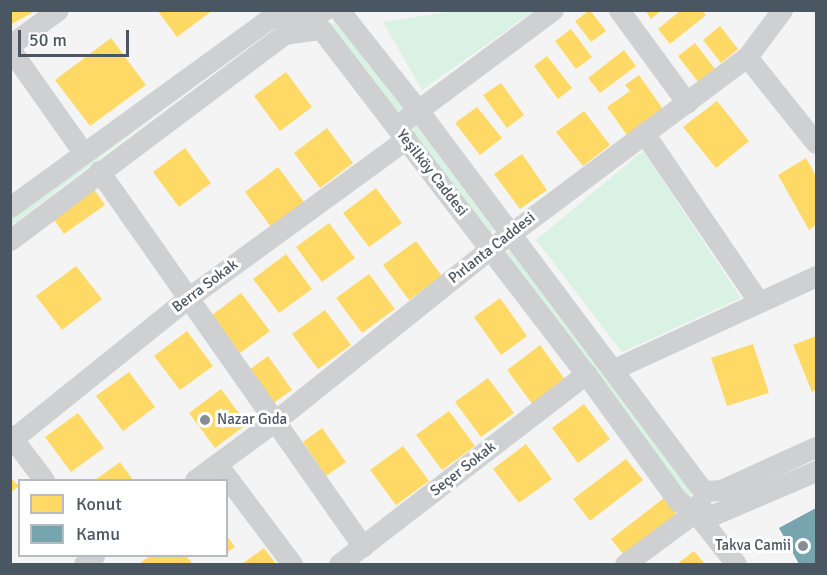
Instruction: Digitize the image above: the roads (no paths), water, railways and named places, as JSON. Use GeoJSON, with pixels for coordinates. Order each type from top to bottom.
{"type":"FeatureCollection","features":[{"type":"Feature","properties":{"kind":"street"},"geometry":{"type":"LineString","coordinates":[[58,10],[10,47],[83,152]]}},
{"type":"Feature","properties":{"kind":"street"},"geometry":{"type":"LineString","coordinates":[[10,240],[284,34],[322,20],[338,10]]}},
{"type":"Feature","properties":{"kind":"street","name":"Yeşilköy Caddesi"},"geometry":{"type":"LineString","coordinates":[[338,10],[418,110],[614,369],[697,483],[706,491]]}},
{"type":"Feature","properties":{"kind":"street","name":"Berra Sokak"},"geometry":{"type":"LineString","coordinates":[[11,438],[401,133],[418,110],[553,10]]}},
{"type":"Feature","properties":{"kind":"street"},"geometry":{"type":"LineString","coordinates":[[619,10],[687,103]]}},
{"type":"Feature","properties":{"kind":"street","name":"Pırlanta Caddesi"},"geometry":{"type":"LineString","coordinates":[[196,479],[274,421],[490,249],[747,57],[782,10]]}},
{"type":"Feature","properties":{"kind":"street"},"geometry":{"type":"LineString","coordinates":[[10,207],[268,14],[322,20]]}},
{"type":"Feature","properties":{"kind":"street"},"geometry":{"type":"LineString","coordinates":[[268,14],[284,34]]}},
{"type":"Feature","properties":{"kind":"street","name":"Yeşilköy Caddesi"},"geometry":{"type":"LineString","coordinates":[[322,20],[401,133],[586,374],[678,501],[695,512],[736,564]]}},
{"type":"Feature","properties":{"kind":"street"},"geometry":{"type":"LineString","coordinates":[[747,57],[816,143]]}},
{"type":"Feature","properties":{"kind":"street"},"geometry":{"type":"LineString","coordinates":[[644,133],[759,302]]}},
{"type":"Feature","properties":{"kind":"street"},"geometry":{"type":"LineString","coordinates":[[99,171],[363,546]]}},
{"type":"Feature","properties":{"kind":"street"},"geometry":{"type":"LineString","coordinates":[[614,369],[816,276]]}},
{"type":"Feature","properties":{"kind":"street","name":"Seçer Sokak"},"geometry":{"type":"LineString","coordinates":[[339,564],[586,374]]}},
{"type":"Feature","properties":{"kind":"street"},"geometry":{"type":"LineString","coordinates":[[11,438],[43,479]]}},
{"type":"Feature","properties":{"kind":"street"},"geometry":{"type":"LineString","coordinates":[[625,564],[695,512],[706,491],[721,490],[816,447]]}},
{"type":"Feature","properties":{"kind":"street"},"geometry":{"type":"LineString","coordinates":[[217,464],[292,564]]}},
{"type":"Feature","properties":{"kind":"street"},"geometry":{"type":"LineString","coordinates":[[695,512],[715,514],[816,471]]}},
{"type":"Feature","properties":{"kind":"place","name":"Nazar Gıda"},"geometry":{"type":"Point","coordinates":[205,420]}},
{"type":"Feature","properties":{"kind":"place","name":"Takva Camii"},"geometry":{"type":"Point","coordinates":[803,546]}}]}
